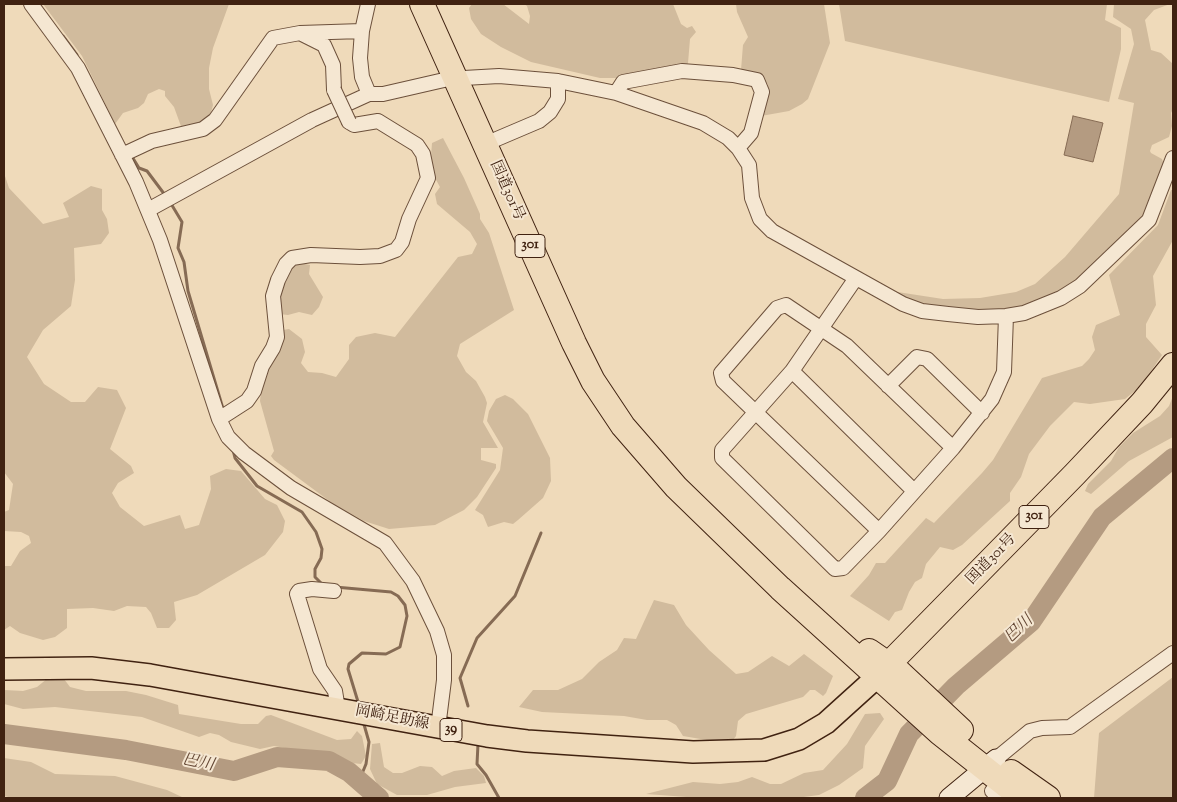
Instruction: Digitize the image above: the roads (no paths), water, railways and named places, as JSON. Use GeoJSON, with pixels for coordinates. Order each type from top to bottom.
{"type":"FeatureCollection","features":[{"type":"Feature","properties":{"kind":"highway","name":"国道301号"},"geometry":{"type":"LineString","coordinates":[[422,4],[574,344],[593,381],[633,439],[664,472],[787,575],[863,646],[888,674],[1022,798]]}},
{"type":"Feature","properties":{"kind":"highway","name":"国道301号"},"geometry":{"type":"LineString","coordinates":[[888,674],[1075,474],[1173,365]]}},
{"type":"Feature","properties":{"kind":"highway","name":"国道301号"},"geometry":{"type":"LineString","coordinates":[[983,760],[1048,798]]}},
{"type":"Feature","properties":{"kind":"main road","name":"岡崎足助線"},"geometry":{"type":"LineString","coordinates":[[4,669],[91,668],[150,675],[438,728],[527,741],[693,752],[764,750],[799,739],[826,723],[888,674]]}},
{"type":"Feature","properties":{"kind":"main road"},"geometry":{"type":"LineString","coordinates":[[949,798],[983,760]]}},
{"type":"Feature","properties":{"kind":"street"},"geometry":{"type":"LineString","coordinates":[[31,4],[78,68],[148,210],[184,308],[219,419],[228,437],[244,453],[291,488],[374,535],[384,543],[402,565],[437,632],[444,655],[444,680],[438,728]]}},
{"type":"Feature","properties":{"kind":"street"},"geometry":{"type":"LineString","coordinates":[[368,4],[362,30],[362,77],[369,94]]}},
{"type":"Feature","properties":{"kind":"street"},"geometry":{"type":"LineString","coordinates":[[122,154],[152,141],[203,129],[215,120],[273,38],[300,33],[362,30]]}},
{"type":"Feature","properties":{"kind":"street"},"geometry":{"type":"LineString","coordinates":[[219,419],[246,401],[254,391],[262,366],[273,348],[277,338],[273,296],[286,264],[292,258],[311,255],[380,256],[396,250],[402,242],[428,178],[423,154],[417,145],[378,121],[354,125],[348,122],[334,90],[332,66],[324,45],[300,33]]}},
{"type":"Feature","properties":{"kind":"street"},"geometry":{"type":"LineString","coordinates":[[616,93],[623,82],[682,70],[733,74],[757,80],[762,92],[751,133],[738,148]]}},
{"type":"Feature","properties":{"kind":"street"},"geometry":{"type":"LineString","coordinates":[[464,78],[499,76],[558,81],[616,93],[703,123],[728,138],[738,148],[749,165],[752,198],[760,219],[772,231],[903,304],[922,311],[978,317],[1006,316],[1042,307],[1062,298],[1080,286],[1139,231],[1155,208],[1173,158]]}},
{"type":"Feature","properties":{"kind":"street"},"geometry":{"type":"LineString","coordinates":[[148,210],[312,120],[369,94],[383,94],[444,80]]}},
{"type":"Feature","properties":{"kind":"street"},"geometry":{"type":"LineString","coordinates":[[485,144],[539,122],[550,112],[558,99],[558,81]]}},
{"type":"Feature","properties":{"kind":"street"},"geometry":{"type":"LineString","coordinates":[[856,278],[823,329],[792,371],[722,450],[722,458],[835,569],[843,568],[878,531],[982,413],[999,386],[1004,372],[1006,316]]}},
{"type":"Feature","properties":{"kind":"street"},"geometry":{"type":"LineString","coordinates":[[878,531],[723,381],[721,373],[777,308],[786,305],[847,346],[953,448]]}},
{"type":"Feature","properties":{"kind":"street"},"geometry":{"type":"LineString","coordinates":[[888,386],[917,358],[927,359],[982,413]]}},
{"type":"Feature","properties":{"kind":"street"},"geometry":{"type":"LineString","coordinates":[[792,371],[914,491]]}},
{"type":"Feature","properties":{"kind":"street"},"geometry":{"type":"LineString","coordinates":[[334,591],[299,590],[297,594],[320,669],[335,691],[338,709]]}},
{"type":"Feature","properties":{"kind":"street"},"geometry":{"type":"LineString","coordinates":[[983,760],[1030,731],[1042,728],[1070,727],[1173,653]]}},
{"type":"Feature","properties":{"kind":"waterway"},"geometry":{"type":"LineString","coordinates":[[63,36],[77,55]]}},
{"type":"Feature","properties":{"kind":"waterway"},"geometry":{"type":"LineString","coordinates":[[131,155],[139,168],[147,171],[165,195]]}},
{"type":"Feature","properties":{"kind":"waterway"},"geometry":{"type":"LineString","coordinates":[[170,202],[182,222],[178,248],[184,262],[188,291],[224,412]]}},
{"type":"Feature","properties":{"kind":"waterway"},"geometry":{"type":"LineString","coordinates":[[233,450],[235,458],[257,486],[302,512],[316,532],[322,549],[321,558],[315,569],[315,577],[322,584]]}},
{"type":"Feature","properties":{"kind":"waterway","name":"巴川"},"geometry":{"type":"LineString","coordinates":[[865,798],[887,781],[909,734],[956,686],[1031,622],[1102,517],[1173,458]]}},
{"type":"Feature","properties":{"kind":"waterway"},"geometry":{"type":"LineString","coordinates":[[468,706],[460,678],[477,638],[515,596],[541,533]]}},
{"type":"Feature","properties":{"kind":"waterway"},"geometry":{"type":"LineString","coordinates":[[335,587],[391,592],[398,596],[405,605],[407,616],[400,647],[386,654],[362,653],[349,664],[348,669],[359,705]]}},
{"type":"Feature","properties":{"kind":"waterway"},"geometry":{"type":"LineString","coordinates":[[359,781],[366,764],[369,742],[363,721]]}},
{"type":"Feature","properties":{"kind":"waterway","name":"巴川"},"geometry":{"type":"LineString","coordinates":[[4,734],[126,750],[234,771],[277,757],[329,761],[349,772],[379,798]]}},
{"type":"Feature","properties":{"kind":"waterway"},"geometry":{"type":"LineString","coordinates":[[478,744],[477,764],[486,775],[499,798]]}}]}
